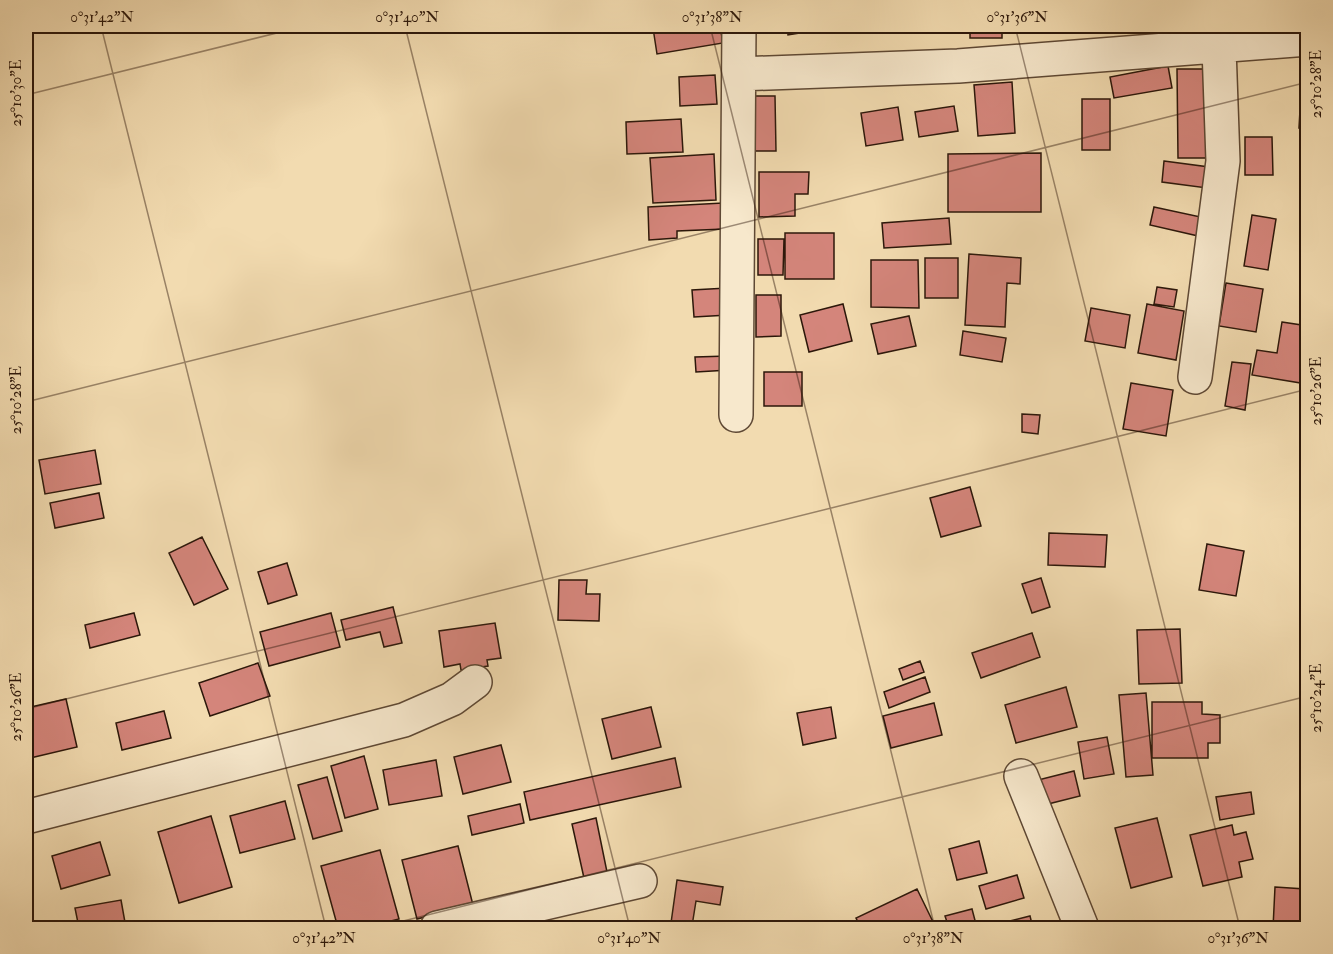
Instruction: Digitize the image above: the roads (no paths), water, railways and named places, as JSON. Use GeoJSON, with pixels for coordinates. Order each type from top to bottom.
{"type":"FeatureCollection","features":[{"type":"Feature","properties":{"kind":"street"},"geometry":{"type":"LineString","coordinates":[[736,415],[739,26]]}},
{"type":"Feature","properties":{"kind":"street"},"geometry":{"type":"LineString","coordinates":[[739,74],[958,66],[1219,48],[1308,39]]}},
{"type":"Feature","properties":{"kind":"street"},"geometry":{"type":"LineString","coordinates":[[1195,377],[1223,161],[1219,48]]}},
{"type":"Feature","properties":{"kind":"street"},"geometry":{"type":"LineString","coordinates":[[26,817],[404,720],[453,699],[475,682]]}},
{"type":"Feature","properties":{"kind":"street"},"geometry":{"type":"LineString","coordinates":[[1021,776],[1082,928]]}},
{"type":"Feature","properties":{"kind":"street"},"geometry":{"type":"LineString","coordinates":[[437,928],[640,881]]}}]}
